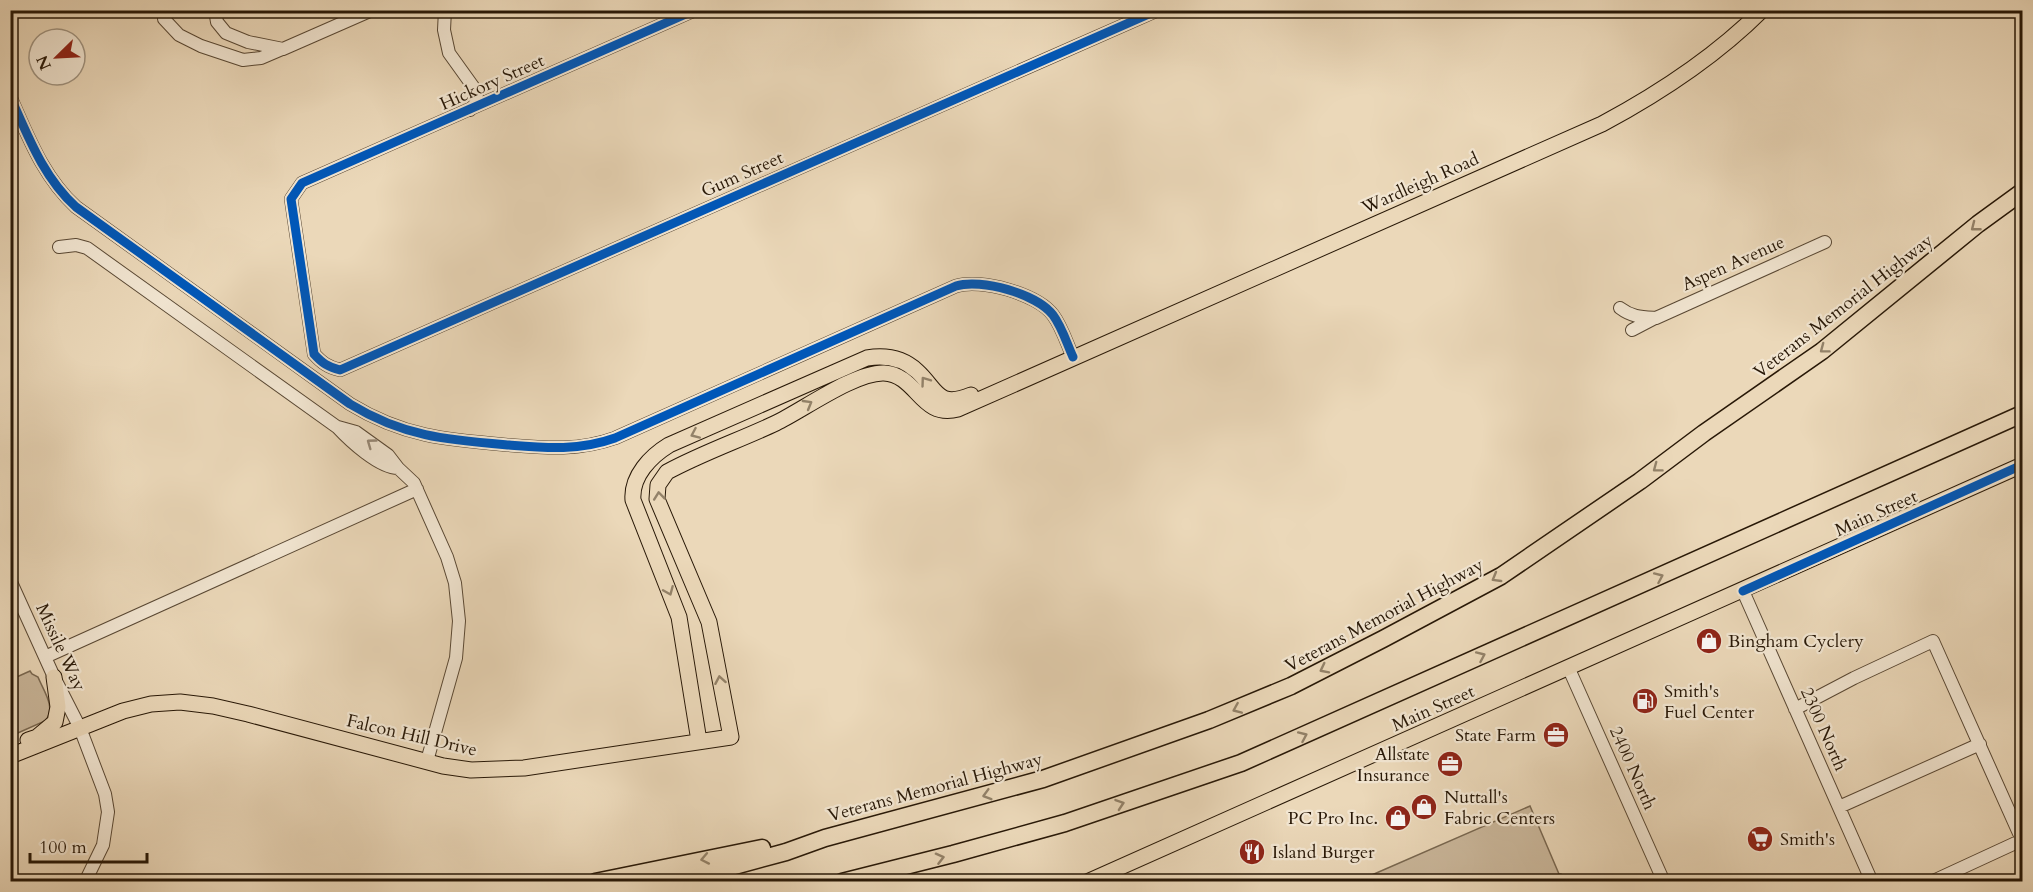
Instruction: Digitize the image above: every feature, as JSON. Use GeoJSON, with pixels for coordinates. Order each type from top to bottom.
{"type":"FeatureCollection","features":[{"type":"Feature","properties":{"kind":"highway","name":"Veterans Memorial Highway"},"geometry":{"type":"LineString","coordinates":[[668,882],[786,852],[825,838],[1043,779],[1209,720],[1291,686],[1403,629],[1500,576],[1640,481],[1704,433],[1822,351],[1978,224],[2022,192]]}},
{"type":"Feature","properties":{"kind":"highway"},"geometry":{"type":"LineString","coordinates":[[842,882],[1065,823],[1241,763],[2022,414]]}},
{"type":"Feature","properties":{"kind":"highway"},"geometry":{"type":"LineString","coordinates":[[596,882],[705,859],[825,838]]}},
{"type":"Feature","properties":{"kind":"main road","name":"Wardleigh Road"},"geometry":{"type":"LineString","coordinates":[[1073,357],[1610,120],[1686,74],[1729,41],[1762,10]]}},
{"type":"Feature","properties":{"kind":"main road"},"geometry":{"type":"LineString","coordinates":[[699,741],[679,617],[633,500],[636,479],[651,459],[669,445],[867,358],[881,357],[902,361],[919,373],[934,393],[956,400],[1039,365],[1073,357]]}},
{"type":"Feature","properties":{"kind":"main road","name":"Falcon Hill Drive"},"geometry":{"type":"LineString","coordinates":[[10,756],[123,711],[151,704],[180,702],[248,714],[427,761],[471,770],[524,768],[736,737],[709,622],[657,499],[658,485],[663,476],[778,422],[822,397],[869,375],[887,374],[898,377],[913,388],[928,405],[939,410],[953,410],[1073,357]]}},
{"type":"Feature","properties":{"kind":"main road","name":"Main Street"},"geometry":{"type":"LineString","coordinates":[[1088,881],[1569,669],[2022,465]]}},
{"type":"Feature","properties":{"kind":"main road"},"geometry":{"type":"LineString","coordinates":[[10,748],[37,736],[55,722],[58,707],[54,677]]}},
{"type":"Feature","properties":{"kind":"street"},"geometry":{"type":"LineString","coordinates":[[214,10],[217,22],[226,33],[248,42],[283,49]]}},
{"type":"Feature","properties":{"kind":"street"},"geometry":{"type":"LineString","coordinates":[[164,19],[179,35],[201,46],[243,60],[261,58],[372,10]]}},
{"type":"Feature","properties":{"kind":"street"},"geometry":{"type":"LineString","coordinates":[[445,10],[444,30],[449,53],[477,92],[476,103],[470,110]]}},
{"type":"Feature","properties":{"kind":"street","name":"Hickory Street"},"geometry":{"type":"LineString","coordinates":[[302,183],[695,10]]}},
{"type":"Feature","properties":{"kind":"street","name":"Gum Street"},"geometry":{"type":"LineString","coordinates":[[302,183],[291,199],[314,354],[321,362],[340,370],[1158,10]]}},
{"type":"Feature","properties":{"kind":"street"},"geometry":{"type":"LineString","coordinates":[[10,96],[45,171],[62,194],[76,207],[350,404],[388,424],[422,435],[457,441],[554,448],[575,448],[596,444],[615,438],[966,283],[990,285],[1043,305],[1057,321],[1073,357]]}},
{"type":"Feature","properties":{"kind":"street","name":"Aspen Avenue"},"geometry":{"type":"LineString","coordinates":[[1632,330],[1825,242]]}},
{"type":"Feature","properties":{"kind":"street"},"geometry":{"type":"LineString","coordinates":[[59,247],[76,245],[87,248],[337,427],[361,436],[388,455],[409,477],[417,489],[452,570],[458,596],[459,621],[454,664],[427,761]]}},
{"type":"Feature","properties":{"kind":"street"},"geometry":{"type":"LineString","coordinates":[[1620,308],[1637,317],[1656,318]]}},
{"type":"Feature","properties":{"kind":"street"},"geometry":{"type":"LineString","coordinates":[[45,657],[417,489]]}},
{"type":"Feature","properties":{"kind":"street","name":"Missile Way"},"geometry":{"type":"LineString","coordinates":[[10,580],[80,728],[102,785],[108,812],[103,845],[85,882]]}},
{"type":"Feature","properties":{"kind":"street","name":"2300 North"},"geometry":{"type":"LineString","coordinates":[[1743,591],[1872,882]]}},
{"type":"Feature","properties":{"kind":"street"},"geometry":{"type":"LineString","coordinates":[[1796,709],[1854,678],[1933,641],[2022,840],[1931,882]]}},
{"type":"Feature","properties":{"kind":"street","name":"2400 North"},"geometry":{"type":"LineString","coordinates":[[1569,669],[1664,882]]}},
{"type":"Feature","properties":{"kind":"street"},"geometry":{"type":"LineString","coordinates":[[1839,807],[1980,744]]}},
{"type":"Feature","properties":{"kind":"shaded area"},"geometry":{"type":"Polygon","coordinates":[[[30,671],[38,677],[46,693],[50,710],[45,721],[11,736],[10,680],[30,671]]]}},
{"type":"Feature","properties":{"kind":"shaded area"},"geometry":{"type":"Polygon","coordinates":[[[1530,806],[1564,881],[1358,881],[1530,806]]]}},
{"type":"Feature","properties":{"kind":"cycle path"},"geometry":{"type":"LineString","coordinates":[[695,10],[302,183],[291,199],[314,354],[332,368],[340,370],[1158,10]]}},
{"type":"Feature","properties":{"kind":"cycle path"},"geometry":{"type":"LineString","coordinates":[[10,96],[45,169],[54,183],[76,207],[350,404],[389,424],[427,435],[446,439],[536,447],[562,448],[602,442],[956,286],[967,284],[993,286],[1035,300],[1053,315],[1073,357]]}},
{"type":"Feature","properties":{"kind":"cycle path"},"geometry":{"type":"LineString","coordinates":[[1743,591],[2022,465]]}},
{"type":"Feature","properties":{"kind":"place","name":"Bingham Cyclery"},"geometry":{"type":"Point","coordinates":[1709,641]}},
{"type":"Feature","properties":{"kind":"place","name":"Smith's Fuel Center"},"geometry":{"type":"Point","coordinates":[1645,701]}},
{"type":"Feature","properties":{"kind":"place","name":"State Farm"},"geometry":{"type":"Point","coordinates":[1556,735]}},
{"type":"Feature","properties":{"kind":"place","name":"Allstate Insurance"},"geometry":{"type":"Point","coordinates":[1450,764]}},
{"type":"Feature","properties":{"kind":"place","name":"Nuttall's Fabric Centers"},"geometry":{"type":"Point","coordinates":[1424,807]}},
{"type":"Feature","properties":{"kind":"place","name":"PC Pro Inc."},"geometry":{"type":"Point","coordinates":[1398,818]}},
{"type":"Feature","properties":{"kind":"place","name":"Smith's"},"geometry":{"type":"Point","coordinates":[1760,839]}},
{"type":"Feature","properties":{"kind":"place","name":"Island Burger"},"geometry":{"type":"Point","coordinates":[1252,852]}}]}
